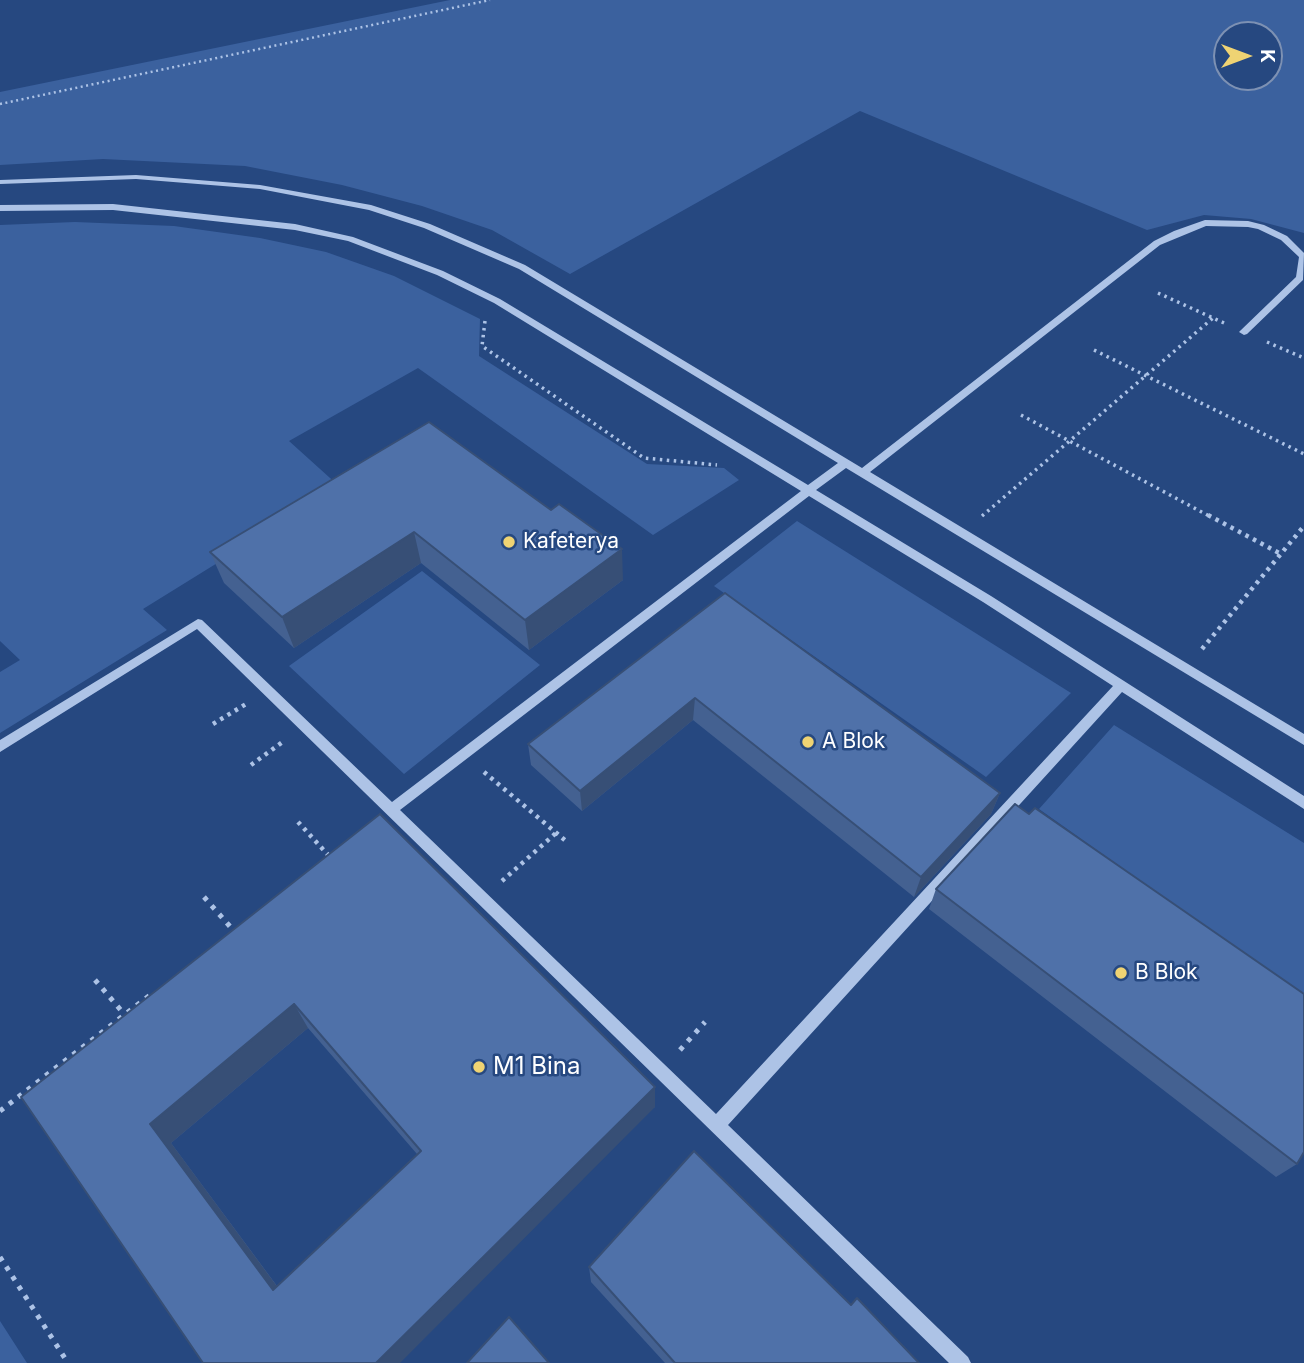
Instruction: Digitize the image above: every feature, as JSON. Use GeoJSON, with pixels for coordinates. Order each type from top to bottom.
{"type":"FeatureCollection","features":[{"type":"Feature","properties":{"kind":"street"},"geometry":{"type":"LineString","coordinates":[[0,182],[136,177],[202,180],[260,187],[358,205],[426,226],[522,267],[1304,740]]}},
{"type":"Feature","properties":{"kind":"street"},"geometry":{"type":"LineString","coordinates":[[0,208],[113,206],[210,215],[295,227],[377,248],[440,273],[497,301],[807,490],[1121,685],[1304,803]]}},
{"type":"Feature","properties":{"kind":"street"},"geometry":{"type":"LineString","coordinates":[[863,472],[1157,243],[1177,233],[1205,223],[1261,226],[1284,239],[1303,257],[1300,278],[1244,332]]}},
{"type":"Feature","properties":{"kind":"street"},"geometry":{"type":"LineString","coordinates":[[391,810],[846,462]]}},
{"type":"Feature","properties":{"kind":"street"},"geometry":{"type":"LineString","coordinates":[[0,747],[198,623],[962,1363]]}},
{"type":"Feature","properties":{"kind":"street"},"geometry":{"type":"LineString","coordinates":[[716,1125],[1121,685]]}},
{"type":"Feature","properties":{"kind":"path"},"geometry":{"type":"LineString","coordinates":[[0,104],[490,0]]}},
{"type":"Feature","properties":{"kind":"path"},"geometry":{"type":"LineString","coordinates":[[486,316],[482,346],[645,458],[728,466]]}},
{"type":"Feature","properties":{"kind":"path"},"geometry":{"type":"LineString","coordinates":[[962,532],[1213,318]]}},
{"type":"Feature","properties":{"kind":"path"},"geometry":{"type":"LineString","coordinates":[[1094,350],[1304,454]]}},
{"type":"Feature","properties":{"kind":"path"},"geometry":{"type":"LineString","coordinates":[[1021,415],[1279,553]]}},
{"type":"Feature","properties":{"kind":"path"},"geometry":{"type":"LineString","coordinates":[[1186,669],[1304,526]]}},
{"type":"Feature","properties":{"kind":"path"},"geometry":{"type":"LineString","coordinates":[[213,724],[267,690]]}},
{"type":"Feature","properties":{"kind":"path"},"geometry":{"type":"LineString","coordinates":[[251,765],[305,727]]}},
{"type":"Feature","properties":{"kind":"path"},"geometry":{"type":"LineString","coordinates":[[463,755],[566,841]]}},
{"type":"Feature","properties":{"kind":"path"},"geometry":{"type":"LineString","coordinates":[[298,822],[330,857]]}},
{"type":"Feature","properties":{"kind":"path"},"geometry":{"type":"LineString","coordinates":[[482,898],[556,833]]}},
{"type":"Feature","properties":{"kind":"path"},"geometry":{"type":"LineString","coordinates":[[320,865],[338,851]]}},
{"type":"Feature","properties":{"kind":"path"},"geometry":{"type":"LineString","coordinates":[[204,897],[234,931]]}},
{"type":"Feature","properties":{"kind":"path"},"geometry":{"type":"LineString","coordinates":[[224,939],[240,926]]}},
{"type":"Feature","properties":{"kind":"path"},"geometry":{"type":"LineString","coordinates":[[94,980],[125,1015]]}},
{"type":"Feature","properties":{"kind":"path"},"geometry":{"type":"LineString","coordinates":[[0,1111],[164,985]]}},
{"type":"Feature","properties":{"kind":"path"},"geometry":{"type":"LineString","coordinates":[[661,1072],[705,1023]]}},
{"type":"Feature","properties":{"kind":"path"},"geometry":{"type":"LineString","coordinates":[[0,1257],[68,1363]]}},
{"type":"Feature","properties":{"kind":"shaded area"},"geometry":{"type":"Polygon","coordinates":[[[450,0],[1304,0],[1304,233],[1251,219],[1204,215],[1147,230],[860,111],[570,274],[492,230],[422,206],[342,185],[245,166],[103,159],[0,165],[0,92],[450,0]]]}},
{"type":"Feature","properties":{"kind":"shaded area"},"geometry":{"type":"Polygon","coordinates":[[[75,222],[174,226],[260,238],[326,252],[394,276],[480,319],[479,356],[647,464],[724,468],[739,480],[653,535],[418,368],[289,441],[340,487],[143,609],[167,630],[0,733],[0,672],[20,660],[0,641],[0,225],[75,222]]]}},
{"type":"Feature","properties":{"kind":"shaded area"},"geometry":{"type":"Polygon","coordinates":[[[797,521],[1071,693],[986,777],[714,586],[797,521]]]}},
{"type":"Feature","properties":{"kind":"shaded area"},"geometry":{"type":"Polygon","coordinates":[[[422,571],[540,665],[404,774],[289,666],[422,571]]]}},
{"type":"Feature","properties":{"kind":"shaded area"},"geometry":{"type":"Polygon","coordinates":[[[1114,725],[1304,843],[1304,997],[1039,809],[1114,725]]]}},
{"type":"Feature","properties":{"kind":"shaded area"},"geometry":{"type":"Polygon","coordinates":[[[0,1321],[27,1363],[0,1363],[0,1321]]]}},
{"type":"Feature","properties":{"kind":"building"},"geometry":{"type":"Polygon","coordinates":[[[429,422],[551,510],[559,504],[622,549],[525,620],[414,532],[282,617],[210,552],[429,422]]]}},
{"type":"Feature","properties":{"kind":"building","name":"A Blok"},"geometry":{"type":"Polygon","coordinates":[[[725,593],[1000,793],[921,877],[695,698],[580,791],[528,744],[725,593]]]}},
{"type":"Feature","properties":{"kind":"building","name":"B Blok"},"geometry":{"type":"Polygon","coordinates":[[[1015,804],[1029,814],[1035,808],[1304,994],[1304,1152],[1297,1164],[936,889],[1015,804]]]}},
{"type":"Feature","properties":{"kind":"building","name":"M1 Bina"},"geometry":{"type":"Polygon","coordinates":[[[380,814],[655,1087],[376,1363],[203,1363],[21,1097],[380,814]],[[294,1004],[150,1124],[273,1290],[421,1151],[294,1004]]]}},
{"type":"Feature","properties":{"kind":"building"},"geometry":{"type":"Polygon","coordinates":[[[694,1151],[851,1305],[857,1298],[919,1363],[675,1363],[589,1267],[694,1151]]]}},
{"type":"Feature","properties":{"kind":"building"},"geometry":{"type":"Polygon","coordinates":[[[509,1317],[549,1363],[467,1363],[509,1317]]]}},
{"type":"Feature","properties":{"kind":"place","name":"Kafeterya"},"geometry":{"type":"Point","coordinates":[509,542]}},
{"type":"Feature","properties":{"kind":"place","name":"A Blok"},"geometry":{"type":"Point","coordinates":[808,742]}},
{"type":"Feature","properties":{"kind":"place","name":"B Blok"},"geometry":{"type":"Point","coordinates":[1121,973]}},
{"type":"Feature","properties":{"kind":"place","name":"M1 Bina"},"geometry":{"type":"Point","coordinates":[479,1067]}}]}
